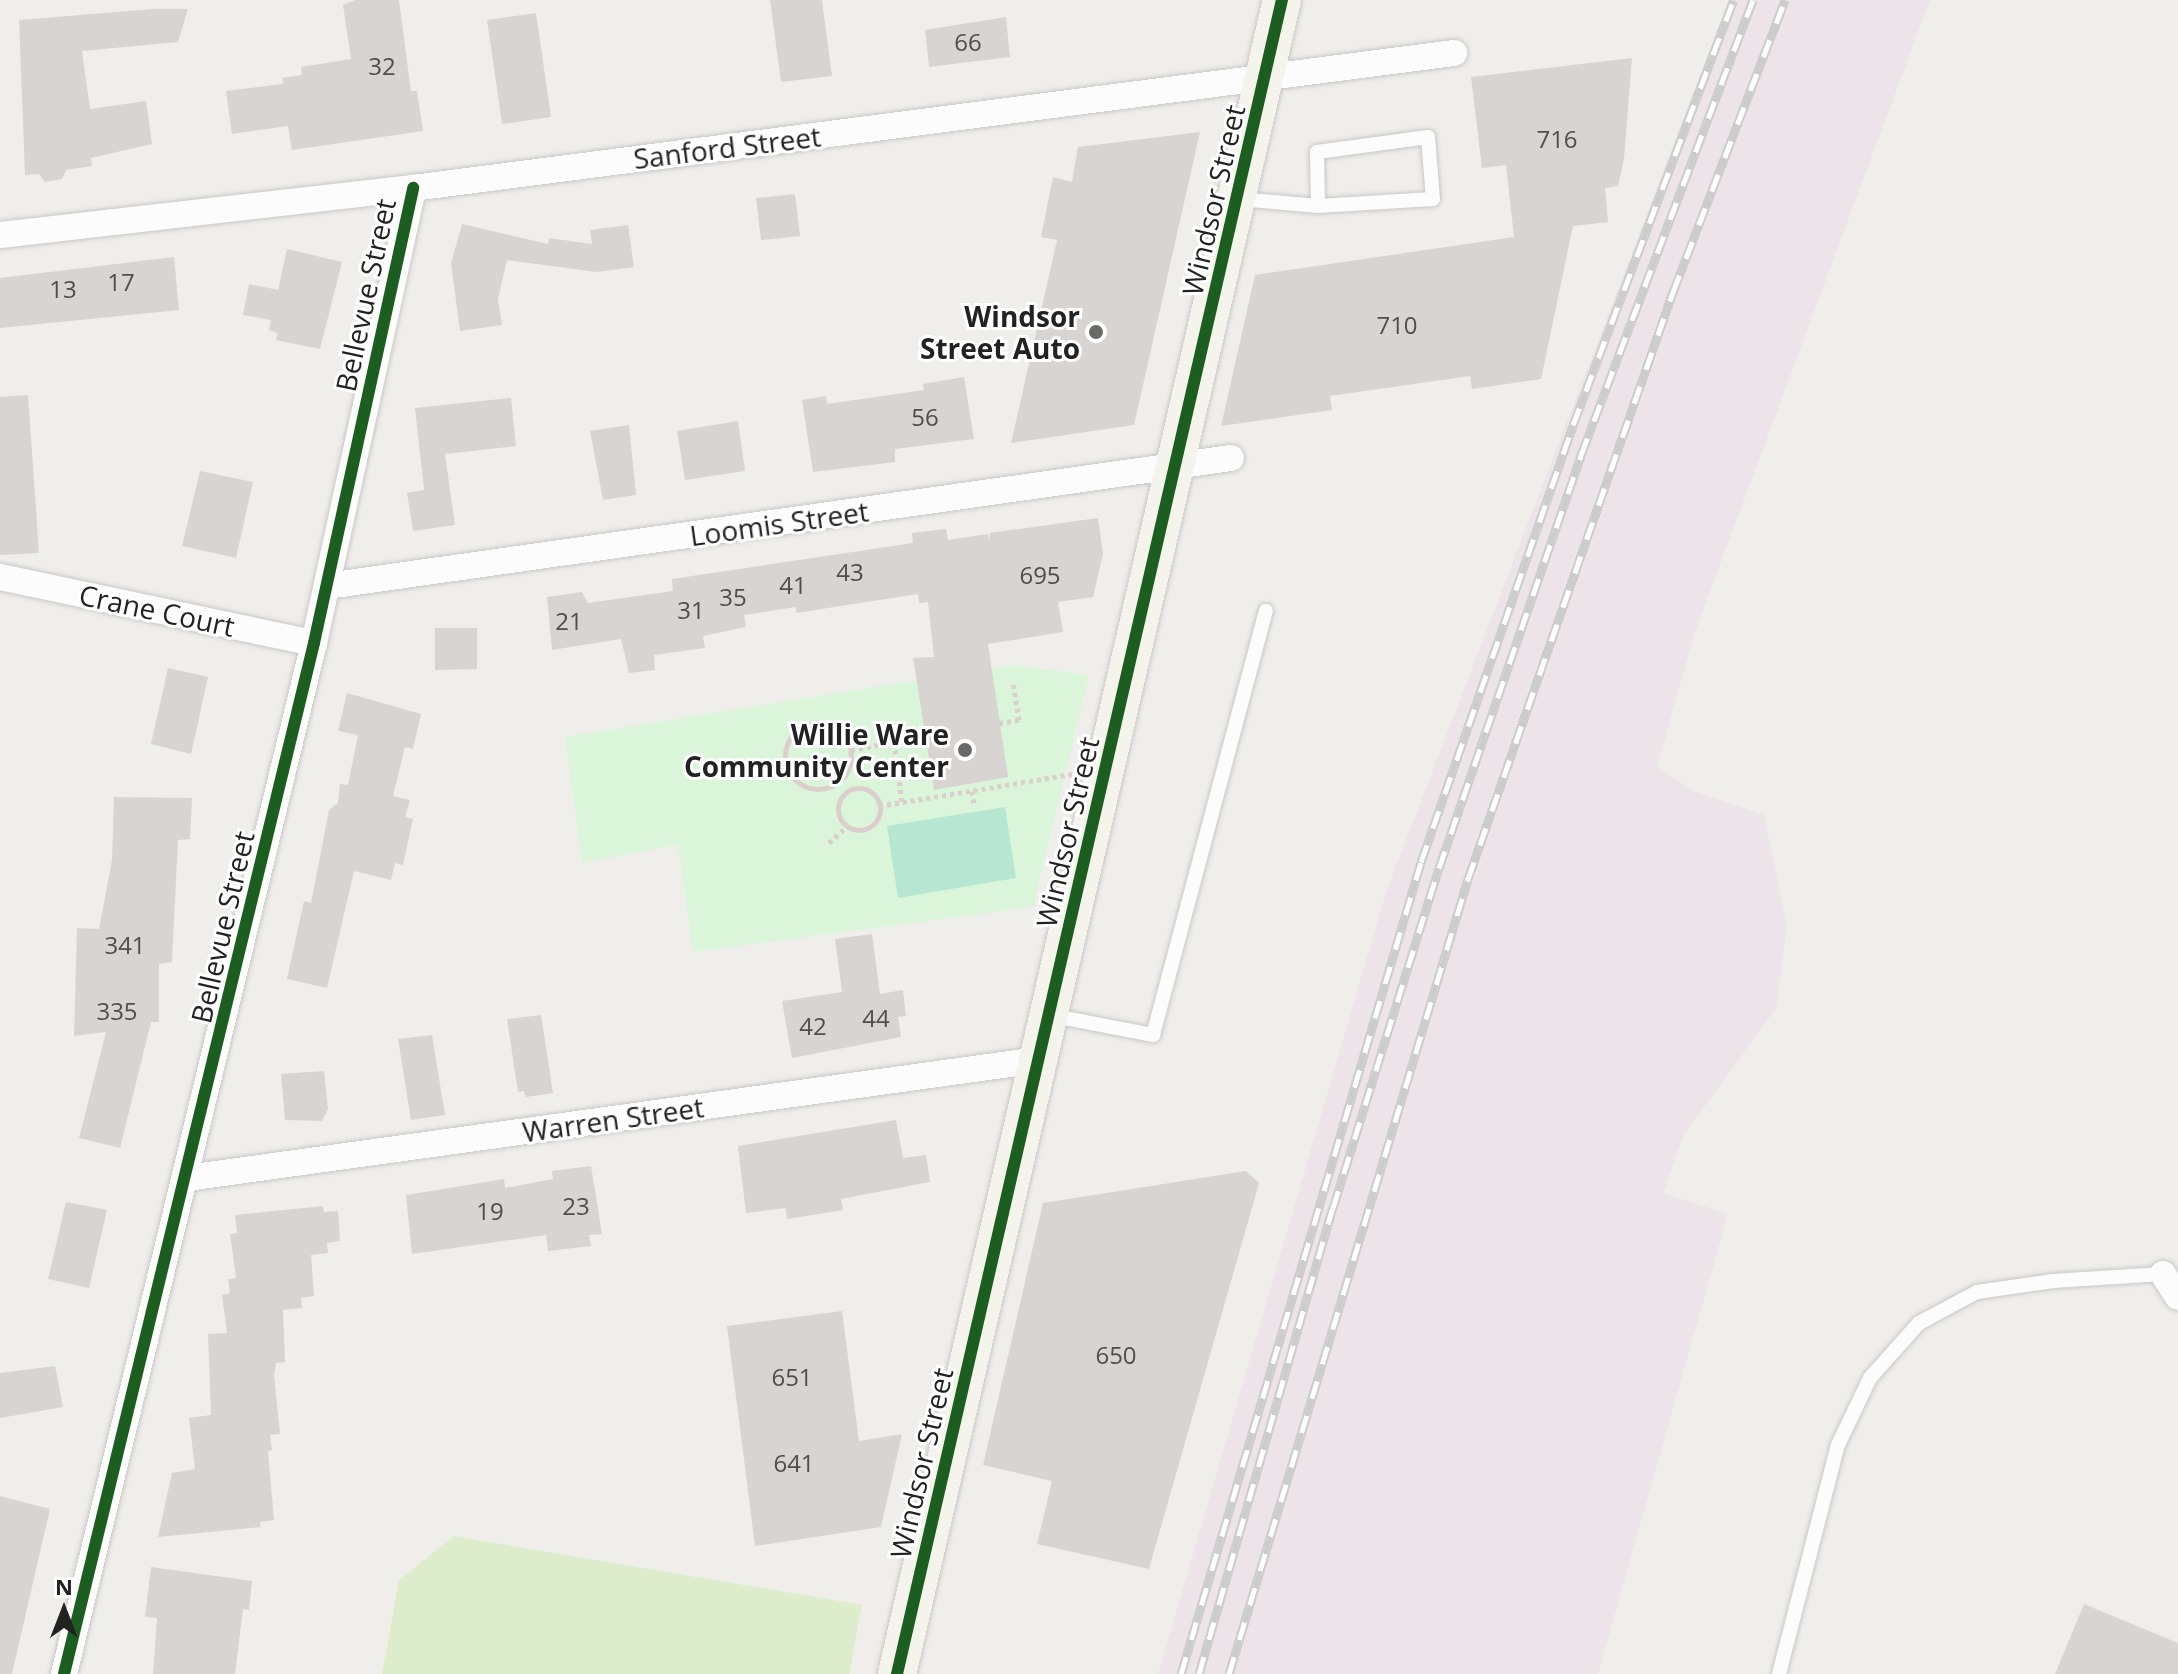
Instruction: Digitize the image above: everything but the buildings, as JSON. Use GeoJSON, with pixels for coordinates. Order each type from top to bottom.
{"type":"FeatureCollection","features":[{"type":"Feature","properties":{"kind":"main road","name":"Windsor Street"},"geometry":{"type":"LineString","coordinates":[[897,1674],[1175,467],[1240,199],[1282,0]]}},
{"type":"Feature","properties":{"kind":"street","name":"Sanford Street"},"geometry":{"type":"LineString","coordinates":[[0,235],[413,188],[1454,53]]}},
{"type":"Feature","properties":{"kind":"street","name":"Bellevue Street"},"geometry":{"type":"LineString","coordinates":[[64,1674],[187,1178],[314,643],[413,188]]}},
{"type":"Feature","properties":{"kind":"street","name":"Loomis Street"},"geometry":{"type":"LineString","coordinates":[[327,586],[1231,458]]}},
{"type":"Feature","properties":{"kind":"street","name":"Crane Court"},"geometry":{"type":"LineString","coordinates":[[0,577],[314,643]]}},
{"type":"Feature","properties":{"kind":"street","name":"Warren Street"},"geometry":{"type":"LineString","coordinates":[[187,1178],[1039,1060]]}},
{"type":"Feature","properties":{"kind":"street"},"geometry":{"type":"LineString","coordinates":[[2163,1274],[2178,1297]]}},
{"type":"Feature","properties":{"kind":"lane"},"geometry":{"type":"LineString","coordinates":[[1240,199],[1318,206],[1433,199],[1428,137],[1317,152],[1318,206]]}},
{"type":"Feature","properties":{"kind":"lane"},"geometry":{"type":"LineString","coordinates":[[1049,1015],[1153,1035],[1266,611]]}},
{"type":"Feature","properties":{"kind":"lane"},"geometry":{"type":"LineString","coordinates":[[1779,1674],[1838,1445],[1870,1378],[1919,1323],[1977,1292],[2053,1281],[2163,1274]]}},
{"type":"Feature","properties":{"kind":"path"},"geometry":{"type":"LineString","coordinates":[[999,723],[1019,720],[1013,684]]}},
{"type":"Feature","properties":{"kind":"path"},"geometry":{"type":"LineString","coordinates":[[826,724],[844,735],[851,750],[851,766],[838,783],[817,790],[796,781],[785,762],[788,740],[805,726],[826,724]]}},
{"type":"Feature","properties":{"kind":"path"},"geometry":{"type":"LineString","coordinates":[[851,750],[924,736]]}},
{"type":"Feature","properties":{"kind":"path"},"geometry":{"type":"LineString","coordinates":[[894,742],[902,802]]}},
{"type":"Feature","properties":{"kind":"path"},"geometry":{"type":"LineString","coordinates":[[879,806],[1072,774]]}},
{"type":"Feature","properties":{"kind":"path"},"geometry":{"type":"LineString","coordinates":[[838,783],[845,793]]}},
{"type":"Feature","properties":{"kind":"path"},"geometry":{"type":"LineString","coordinates":[[845,793],[868,791],[879,806]]}},
{"type":"Feature","properties":{"kind":"path"},"geometry":{"type":"LineString","coordinates":[[972,791],[974,804]]}},
{"type":"Feature","properties":{"kind":"path"},"geometry":{"type":"LineString","coordinates":[[845,793],[838,808],[847,826]]}},
{"type":"Feature","properties":{"kind":"path"},"geometry":{"type":"LineString","coordinates":[[829,843],[847,826],[867,828],[879,806]]}},
{"type":"Feature","properties":{"kind":"shaded area"},"geometry":{"type":"Polygon","coordinates":[[[1729,0],[1930,0],[1695,632],[1657,767],[1694,791],[1764,815],[1787,925],[1777,1007],[1684,1135],[1663,1193],[1728,1214],[1598,1674],[1158,1674],[1386,892],[1729,0]]]}},
{"type":"Feature","properties":{"kind":"green space"},"geometry":{"type":"Polygon","coordinates":[[[1010,665],[1089,675],[1033,907],[693,952],[678,845],[582,863],[565,737],[1010,665]]]}},
{"type":"Feature","properties":{"kind":"green space"},"geometry":{"type":"Polygon","coordinates":[[[1005,807],[1016,878],[898,898],[887,826],[1005,807]]]}},
{"type":"Feature","properties":{"kind":"green space"},"geometry":{"type":"Polygon","coordinates":[[[454,1536],[862,1605],[849,1674],[382,1674],[399,1580],[454,1536]]]}},
{"type":"Feature","properties":{"kind":"railway"},"geometry":{"type":"LineString","coordinates":[[1181,1674],[1421,862],[1573,425],[1734,0]]}},
{"type":"Feature","properties":{"kind":"railway"},"geometry":{"type":"LineString","coordinates":[[1199,1674],[1333,1208],[1439,868],[1581,455],[1753,0]]}},
{"type":"Feature","properties":{"kind":"railway"},"geometry":{"type":"LineString","coordinates":[[1229,1674],[1468,879],[1673,292],[1785,0]]}},
{"type":"Feature","properties":{"kind":"cycle path"},"geometry":{"type":"LineString","coordinates":[[897,1674],[1282,0]]}},
{"type":"Feature","properties":{"kind":"cycle path"},"geometry":{"type":"LineString","coordinates":[[64,1674],[314,643],[413,188]]}},
{"type":"Feature","properties":{"kind":"place","name":"Windsor Street Auto"},"geometry":{"type":"Point","coordinates":[1096,332]}},
{"type":"Feature","properties":{"kind":"place","name":"Willie Ware Community Center"},"geometry":{"type":"Point","coordinates":[965,750]}}]}
